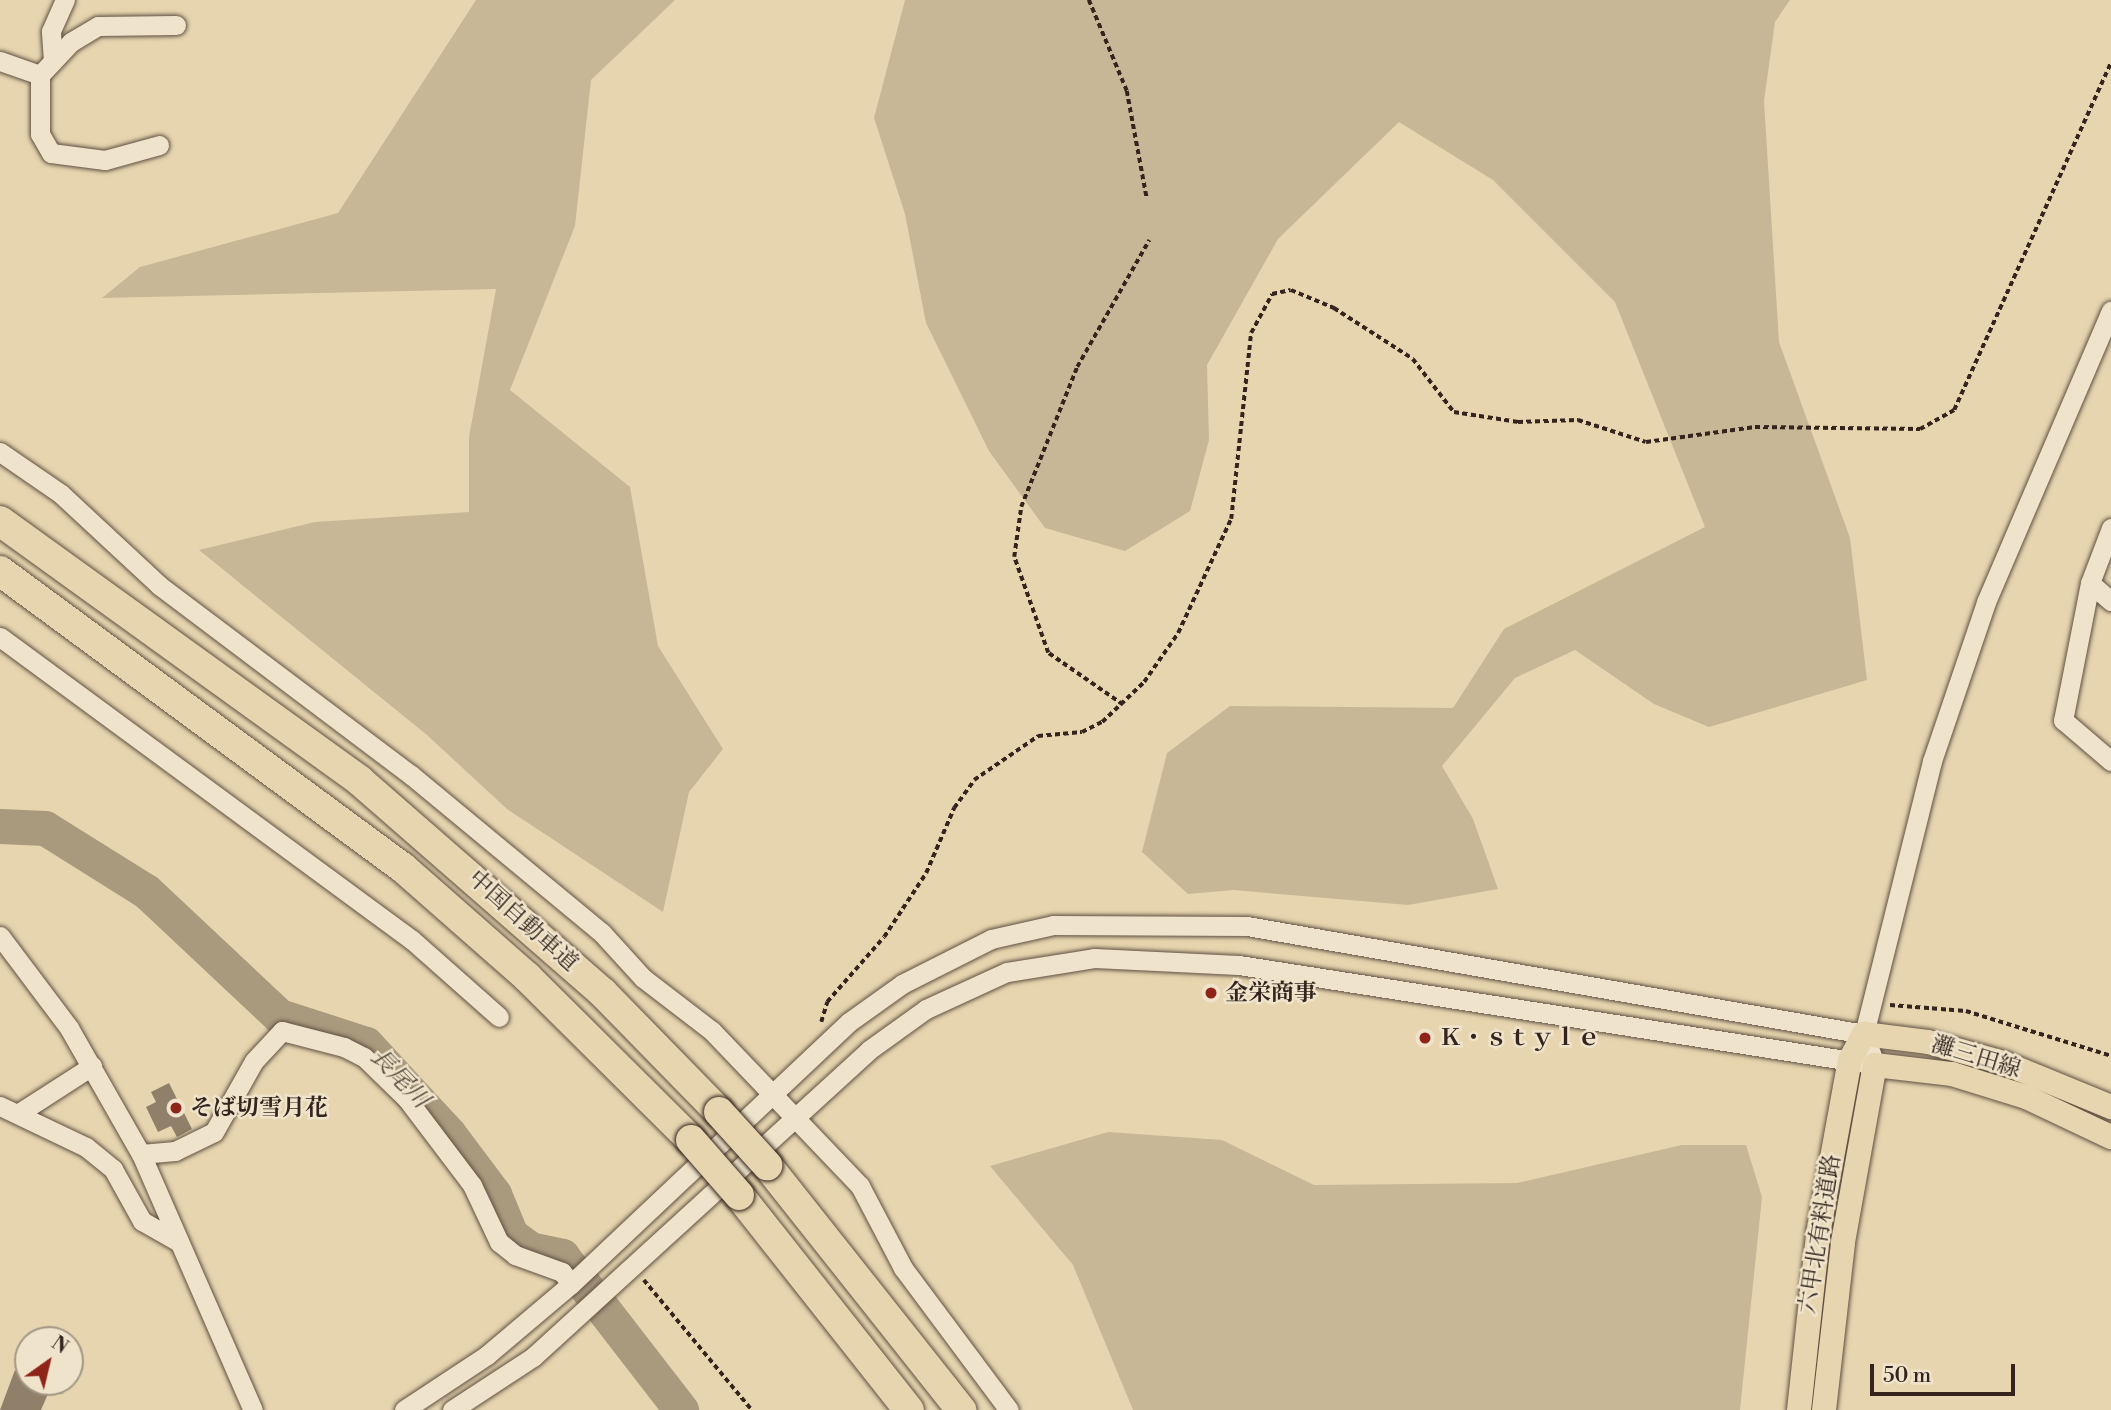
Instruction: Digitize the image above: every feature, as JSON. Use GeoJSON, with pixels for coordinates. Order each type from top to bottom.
{"type":"FeatureCollection","features":[{"type":"Feature","properties":{"kind":"highway","name":"中国自動車道"},"geometry":{"type":"LineString","coordinates":[[0,521],[360,781],[603,993],[767,1165],[958,1406]]}},
{"type":"Feature","properties":{"kind":"highway","name":"中国自動車道"},"geometry":{"type":"LineString","coordinates":[[0,571],[403,868],[527,977],[691,1140],[739,1195],[909,1410]]}},
{"type":"Feature","properties":{"kind":"main road"},"geometry":{"type":"LineString","coordinates":[[1850,1060],[1864,1034]]}},
{"type":"Feature","properties":{"kind":"main road","name":"灘三田線"},"geometry":{"type":"LineString","coordinates":[[1864,1034],[1928,1042],[2004,1063],[2111,1107]]}},
{"type":"Feature","properties":{"kind":"main road","name":"六甲北有料道路"},"geometry":{"type":"LineString","coordinates":[[1799,1410],[1818,1234],[1850,1060]]}},
{"type":"Feature","properties":{"kind":"main road","name":"灘三田線"},"geometry":{"type":"LineString","coordinates":[[1875,1065],[1964,1078],[2026,1097],[2111,1137]]}},
{"type":"Feature","properties":{"kind":"main road","name":"六甲北有料道路"},"geometry":{"type":"LineString","coordinates":[[1824,1410],[1843,1242],[1875,1065]]}},
{"type":"Feature","properties":{"kind":"street"},"geometry":{"type":"LineString","coordinates":[[65,0],[51,32],[46,68],[40,135],[51,153],[105,160],[159,145]]}},
{"type":"Feature","properties":{"kind":"street"},"geometry":{"type":"LineString","coordinates":[[0,61],[46,68],[99,26],[142,20],[176,25]]}},
{"type":"Feature","properties":{"kind":"street"},"geometry":{"type":"LineString","coordinates":[[1875,1065],[1864,1034],[1931,761],[1981,615],[2111,311]]}},
{"type":"Feature","properties":{"kind":"street"},"geometry":{"type":"LineString","coordinates":[[0,452],[61,494],[160,586],[421,784],[602,933],[643,978],[712,1031],[774,1090],[860,1186],[903,1268],[1009,1410]]}},
{"type":"Feature","properties":{"kind":"street"},"geometry":{"type":"LineString","coordinates":[[2111,528],[2090,583],[2063,720],[2111,761]]}},
{"type":"Feature","properties":{"kind":"street"},"geometry":{"type":"LineString","coordinates":[[2090,583],[2111,601]]}},
{"type":"Feature","properties":{"kind":"street"},"geometry":{"type":"LineString","coordinates":[[0,637],[412,940],[499,1017]]}},
{"type":"Feature","properties":{"kind":"street"},"geometry":{"type":"LineString","coordinates":[[404,1410],[487,1355],[571,1284],[810,1057],[902,984],[990,939],[1054,925],[1121,922],[1247,926],[1864,1034]]}},
{"type":"Feature","properties":{"kind":"street"},"geometry":{"type":"LineString","coordinates":[[0,936],[92,1066],[141,1154],[253,1410]]}},
{"type":"Feature","properties":{"kind":"street"},"geometry":{"type":"LineString","coordinates":[[452,1410],[533,1357],[634,1268],[795,1115],[926,1009],[1007,972],[1094,958],[1238,965],[1875,1065]]}},
{"type":"Feature","properties":{"kind":"street"},"geometry":{"type":"LineString","coordinates":[[141,1154],[175,1151],[214,1132],[254,1061],[282,1031],[344,1047],[364,1057],[407,1100],[472,1185],[499,1242],[515,1255],[562,1272],[571,1284]]}},
{"type":"Feature","properties":{"kind":"street"},"geometry":{"type":"LineString","coordinates":[[19,1113],[92,1066]]}},
{"type":"Feature","properties":{"kind":"street"},"geometry":{"type":"LineString","coordinates":[[0,1106],[19,1113],[113,1169],[142,1221],[177,1241]]}},
{"type":"Feature","properties":{"kind":"path"},"geometry":{"type":"LineString","coordinates":[[1089,0],[1126,91],[1147,199]]}},
{"type":"Feature","properties":{"kind":"path"},"geometry":{"type":"LineString","coordinates":[[810,1057],[827,1002],[884,937],[974,780],[1038,736],[1082,732],[1123,705],[1178,633],[1231,519],[1251,333],[1272,295],[1291,290],[1334,307],[1402,351],[1454,412],[1518,422],[1578,420],[1647,442],[1755,427],[1920,429],[1954,410],[1960,399],[2111,63]]}},
{"type":"Feature","properties":{"kind":"path"},"geometry":{"type":"LineString","coordinates":[[1123,705],[1048,653],[1014,557],[1021,507],[1077,367],[1149,240]]}},
{"type":"Feature","properties":{"kind":"path"},"geometry":{"type":"LineString","coordinates":[[1874,1001],[1966,1012],[2111,1056]]}},
{"type":"Feature","properties":{"kind":"path"},"geometry":{"type":"LineString","coordinates":[[634,1268],[752,1410]]}},
{"type":"Feature","properties":{"kind":"shaded area"},"geometry":{"type":"Polygon","coordinates":[[[476,0],[675,0],[591,80],[575,226],[510,390],[630,487],[658,646],[723,749],[689,792],[663,912],[507,809],[427,735],[199,550],[315,522],[469,512],[469,437],[496,289],[102,298],[140,267],[338,213],[476,0]]]}},
{"type":"Feature","properties":{"kind":"shaded area"},"geometry":{"type":"Polygon","coordinates":[[[905,0],[1790,0],[1775,22],[1764,101],[1779,342],[1850,538],[1867,680],[1709,727],[1654,704],[1575,650],[1515,678],[1442,766],[1473,819],[1498,889],[1408,905],[1233,890],[1188,894],[1142,852],[1167,753],[1230,706],[1453,708],[1504,629],[1705,527],[1615,302],[1493,180],[1399,122],[1278,239],[1207,365],[1209,440],[1190,511],[1125,551],[1045,528],[989,451],[926,323],[905,214],[874,118],[905,0]]]}},
{"type":"Feature","properties":{"kind":"shaded area"},"geometry":{"type":"Polygon","coordinates":[[[1108,1132],[1222,1140],[1314,1185],[1517,1183],[1682,1145],[1746,1145],[1762,1197],[1740,1410],[1133,1410],[1073,1265],[990,1166],[1108,1132]]]}},
{"type":"Feature","properties":{"kind":"building"},"geometry":{"type":"Polygon","coordinates":[[[169,1083],[192,1129],[177,1137],[171,1126],[158,1132],[146,1107],[156,1102],[151,1092],[169,1083]]]}},
{"type":"Feature","properties":{"kind":"building"},"geometry":{"type":"Polygon","coordinates":[[[14,1373],[14,1396],[47,1396],[41,1410],[0,1410],[14,1373]]]}},
{"type":"Feature","properties":{"kind":"waterway","name":"長尾川"},"geometry":{"type":"LineString","coordinates":[[0,826],[45,828],[146,891],[279,1016],[366,1044],[449,1134],[494,1194],[511,1235],[530,1249],[562,1256],[681,1410]]}},
{"type":"Feature","properties":{"kind":"place","name":"金栄商事"},"geometry":{"type":"Point","coordinates":[1211,993]}},
{"type":"Feature","properties":{"kind":"place","name":"Ｋ・ｓｔｙｌｅ"},"geometry":{"type":"Point","coordinates":[1425,1038]}},
{"type":"Feature","properties":{"kind":"place","name":"そば切雪月花"},"geometry":{"type":"Point","coordinates":[176,1108]}}]}
